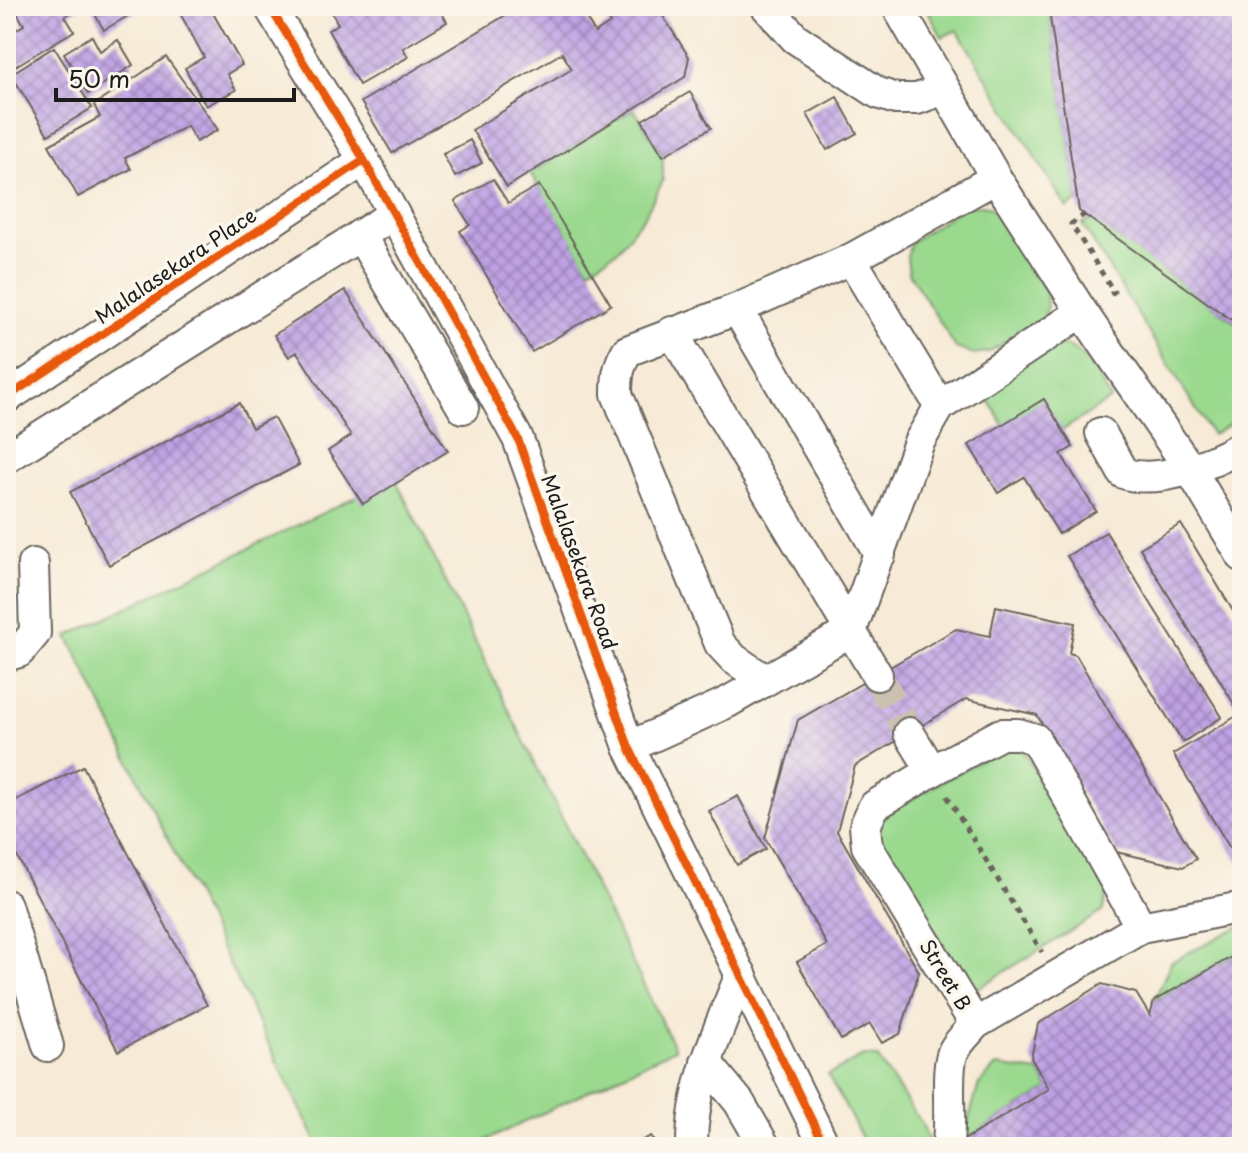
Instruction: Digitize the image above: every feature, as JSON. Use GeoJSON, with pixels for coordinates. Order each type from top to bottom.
{"type":"FeatureCollection","features":[{"type":"Feature","properties":{"kind":"street","name":"Malalasekara Road"},"geometry":{"type":"LineString","coordinates":[[269,6],[364,160],[518,439],[629,747],[825,1147]]}},
{"type":"Feature","properties":{"kind":"street"},"geometry":{"type":"LineString","coordinates":[[766,6],[795,38],[878,93],[896,99],[917,99],[944,89]]}},
{"type":"Feature","properties":{"kind":"street"},"geometry":{"type":"LineString","coordinates":[[897,6],[996,178],[1082,312],[1190,469],[1242,556]]}},
{"type":"Feature","properties":{"kind":"street","name":"Malalasekara Place"},"geometry":{"type":"LineString","coordinates":[[6,398],[364,160]]}},
{"type":"Feature","properties":{"kind":"street"},"geometry":{"type":"LineString","coordinates":[[765,680],[734,659],[720,644],[617,394],[616,373],[627,351],[737,309],[851,259],[996,178]]}},
{"type":"Feature","properties":{"kind":"street"},"geometry":{"type":"LineString","coordinates":[[6,458],[394,214]]}},
{"type":"Feature","properties":{"kind":"street"},"geometry":{"type":"LineString","coordinates":[[360,235],[463,408]]}},
{"type":"Feature","properties":{"kind":"street"},"geometry":{"type":"LineString","coordinates":[[851,259],[940,406]]}},
{"type":"Feature","properties":{"kind":"street"},"geometry":{"type":"LineString","coordinates":[[737,309],[880,555]]}},
{"type":"Feature","properties":{"kind":"street"},"geometry":{"type":"LineString","coordinates":[[629,747],[728,702],[851,631],[919,442],[940,406],[1082,312]]}},
{"type":"Feature","properties":{"kind":"street"},"geometry":{"type":"LineString","coordinates":[[672,332],[877,675]]}},
{"type":"Feature","properties":{"kind":"street"},"geometry":{"type":"LineString","coordinates":[[1101,433],[1123,473],[1137,478],[1190,469],[1224,457],[1242,446]]}},
{"type":"Feature","properties":{"kind":"street"},"geometry":{"type":"LineString","coordinates":[[6,656],[19,652],[35,633],[33,564]]}},
{"type":"Feature","properties":{"kind":"street"},"geometry":{"type":"LineString","coordinates":[[909,733],[932,771]]}},
{"type":"Feature","properties":{"kind":"street","name":"Street B"},"geometry":{"type":"LineString","coordinates":[[1141,927],[1035,739],[1018,734],[1001,734],[874,806],[865,826],[867,846],[975,1024],[1141,927],[1232,909],[1242,911]]}},
{"type":"Feature","properties":{"kind":"street"},"geometry":{"type":"LineString","coordinates":[[6,905],[48,1046]]}},
{"type":"Feature","properties":{"kind":"street"},"geometry":{"type":"LineString","coordinates":[[692,1147],[692,1130],[706,1062],[741,974]]}},
{"type":"Feature","properties":{"kind":"street"},"geometry":{"type":"LineString","coordinates":[[947,1147],[951,1130],[950,1065],[953,1051],[975,1024]]}},
{"type":"Feature","properties":{"kind":"street"},"geometry":{"type":"LineString","coordinates":[[706,1062],[739,1102],[765,1147]]}},
{"type":"Feature","properties":{"kind":"path"},"geometry":{"type":"LineString","coordinates":[[1085,214],[1071,224],[1114,292]]}},
{"type":"Feature","properties":{"kind":"path"},"geometry":{"type":"LineString","coordinates":[[932,771],[1057,976]]}},
{"type":"Feature","properties":{"kind":"green space"},"geometry":{"type":"Polygon","coordinates":[[[925,6],[1052,6],[1049,11],[1078,201],[1067,208],[957,30],[942,37],[925,6]]]}},
{"type":"Feature","properties":{"kind":"green space"},"geometry":{"type":"Polygon","coordinates":[[[634,109],[663,156],[663,181],[645,215],[617,251],[589,269],[530,173],[634,109]]]}},
{"type":"Feature","properties":{"kind":"green space"},"geometry":{"type":"Polygon","coordinates":[[[984,205],[1001,213],[1046,292],[1047,309],[1043,319],[989,352],[973,354],[956,348],[909,273],[907,257],[911,242],[965,206],[984,205]]]}},
{"type":"Feature","properties":{"kind":"green space"},"geometry":{"type":"Polygon","coordinates":[[[1092,219],[1237,324],[1242,323],[1242,417],[1212,435],[1082,224],[1092,219]]]}},
{"type":"Feature","properties":{"kind":"green space"},"geometry":{"type":"Polygon","coordinates":[[[1064,345],[1086,359],[1111,399],[1063,430],[1003,424],[982,388],[1049,346],[1064,345]]]}},
{"type":"Feature","properties":{"kind":"green space"},"geometry":{"type":"Polygon","coordinates":[[[395,478],[675,1049],[473,1147],[319,1147],[68,636],[395,478]]]}},
{"type":"Feature","properties":{"kind":"green space"},"geometry":{"type":"Polygon","coordinates":[[[1002,748],[1016,748],[1025,754],[1107,892],[1103,911],[980,987],[970,987],[875,837],[884,815],[1002,748]]]}},
{"type":"Feature","properties":{"kind":"green space"},"geometry":{"type":"Polygon","coordinates":[[[1242,925],[1242,951],[1154,1001],[1171,962],[1242,925]]]}},
{"type":"Feature","properties":{"kind":"green space"},"geometry":{"type":"Polygon","coordinates":[[[863,1056],[877,1057],[922,1124],[931,1147],[867,1147],[828,1075],[863,1056]]]}},
{"type":"Feature","properties":{"kind":"green space"},"geometry":{"type":"Polygon","coordinates":[[[996,1066],[1039,1072],[1049,1089],[962,1141],[979,1084],[996,1066]]]}},
{"type":"Feature","properties":{"kind":"building"},"geometry":{"type":"Polygon","coordinates":[[[24,6],[83,6],[65,16],[74,31],[14,67],[6,54],[6,36],[24,25],[16,11],[24,6]]]}},
{"type":"Feature","properties":{"kind":"building"},"geometry":{"type":"Polygon","coordinates":[[[90,6],[138,6],[140,9],[104,30],[90,6]]]}},
{"type":"Feature","properties":{"kind":"building"},"geometry":{"type":"Polygon","coordinates":[[[176,6],[209,6],[242,65],[227,74],[236,90],[206,106],[185,68],[204,57],[176,6]]]}},
{"type":"Feature","properties":{"kind":"building"},"geometry":{"type":"Polygon","coordinates":[[[328,6],[448,6],[440,10],[447,22],[403,48],[408,57],[359,85],[328,30],[338,24],[328,6]]]}},
{"type":"Feature","properties":{"kind":"building"},"geometry":{"type":"Polygon","coordinates":[[[521,6],[545,6],[548,11],[557,6],[579,6],[595,33],[610,23],[599,6],[637,6],[661,13],[689,57],[685,77],[507,187],[472,130],[572,69],[562,53],[392,153],[361,102],[521,6]]]}},
{"type":"Feature","properties":{"kind":"building"},"geometry":{"type":"Polygon","coordinates":[[[1052,6],[1242,6],[1242,323],[1237,324],[1079,211],[1049,11],[1052,6]]]}},
{"type":"Feature","properties":{"kind":"building"},"geometry":{"type":"Polygon","coordinates":[[[92,36],[100,51],[118,40],[133,65],[88,94],[64,53],[92,36]]]}},
{"type":"Feature","properties":{"kind":"building"},"geometry":{"type":"Polygon","coordinates":[[[54,47],[92,108],[48,135],[11,74],[54,47]]]}},
{"type":"Feature","properties":{"kind":"building"},"geometry":{"type":"Polygon","coordinates":[[[166,57],[218,130],[196,142],[187,126],[125,158],[131,169],[78,197],[49,145],[100,117],[94,105],[166,57]]]}},
{"type":"Feature","properties":{"kind":"building"},"geometry":{"type":"Polygon","coordinates":[[[690,92],[711,128],[663,156],[642,120],[690,92]]]}},
{"type":"Feature","properties":{"kind":"building"},"geometry":{"type":"Polygon","coordinates":[[[837,97],[857,133],[827,150],[807,114],[837,97]]]}},
{"type":"Feature","properties":{"kind":"building"},"geometry":{"type":"Polygon","coordinates":[[[470,140],[482,163],[455,177],[443,154],[470,140]]]}},
{"type":"Feature","properties":{"kind":"building"},"geometry":{"type":"Polygon","coordinates":[[[493,179],[508,203],[539,185],[611,305],[532,352],[460,231],[470,225],[455,201],[493,179]]]}},
{"type":"Feature","properties":{"kind":"building"},"geometry":{"type":"Polygon","coordinates":[[[345,290],[448,451],[363,504],[328,451],[351,436],[297,352],[289,357],[274,335],[345,290]]]}},
{"type":"Feature","properties":{"kind":"building"},"geometry":{"type":"Polygon","coordinates":[[[1044,399],[1073,447],[1061,454],[1096,511],[1059,534],[1024,477],[998,493],[969,445],[1044,399]]]}},
{"type":"Feature","properties":{"kind":"building"},"geometry":{"type":"Polygon","coordinates":[[[239,403],[252,428],[273,417],[299,465],[109,565],[70,492],[239,403]]]}},
{"type":"Feature","properties":{"kind":"building"},"geometry":{"type":"Polygon","coordinates":[[[1181,524],[1242,626],[1242,868],[1173,754],[1240,714],[1140,548],[1181,524]]]}},
{"type":"Feature","properties":{"kind":"building"},"geometry":{"type":"Polygon","coordinates":[[[1106,532],[1222,717],[1183,742],[1067,556],[1106,532]]]}},
{"type":"Feature","properties":{"kind":"building"},"geometry":{"type":"Polygon","coordinates":[[[996,606],[1075,623],[1069,653],[1076,655],[1196,859],[1183,867],[1116,852],[1037,715],[966,699],[855,766],[837,831],[919,972],[900,1034],[882,1043],[870,1024],[841,1040],[797,962],[827,945],[765,838],[798,720],[956,629],[990,636],[996,606]]]}},
{"type":"Feature","properties":{"kind":"building"},"geometry":{"type":"Polygon","coordinates":[[[83,766],[207,1005],[118,1051],[6,835],[6,805],[83,766]]]}},
{"type":"Feature","properties":{"kind":"building"},"geometry":{"type":"Polygon","coordinates":[[[738,796],[766,849],[737,865],[709,811],[738,796]]]}},
{"type":"Feature","properties":{"kind":"building"},"geometry":{"type":"Polygon","coordinates":[[[1242,951],[1242,1147],[960,1147],[962,1141],[1049,1089],[1031,1058],[1038,1024],[1102,984],[1136,993],[1150,1016],[1154,1001],[1242,951]]]}},
{"type":"Feature","properties":{"kind":"building"},"geometry":{"type":"Polygon","coordinates":[[[651,1136],[656,1147],[628,1147],[651,1136]]]}},
{"type":"Feature","properties":{"kind":"tunnel"},"geometry":{"type":"LineString","coordinates":[[877,675],[909,733]]}},
{"type":"Feature","properties":{"kind":"cycle path"},"geometry":{"type":"LineString","coordinates":[[269,6],[364,160],[518,439],[629,747],[825,1147]]}},
{"type":"Feature","properties":{"kind":"cycle path"},"geometry":{"type":"LineString","coordinates":[[6,398],[364,160]]}}]}
